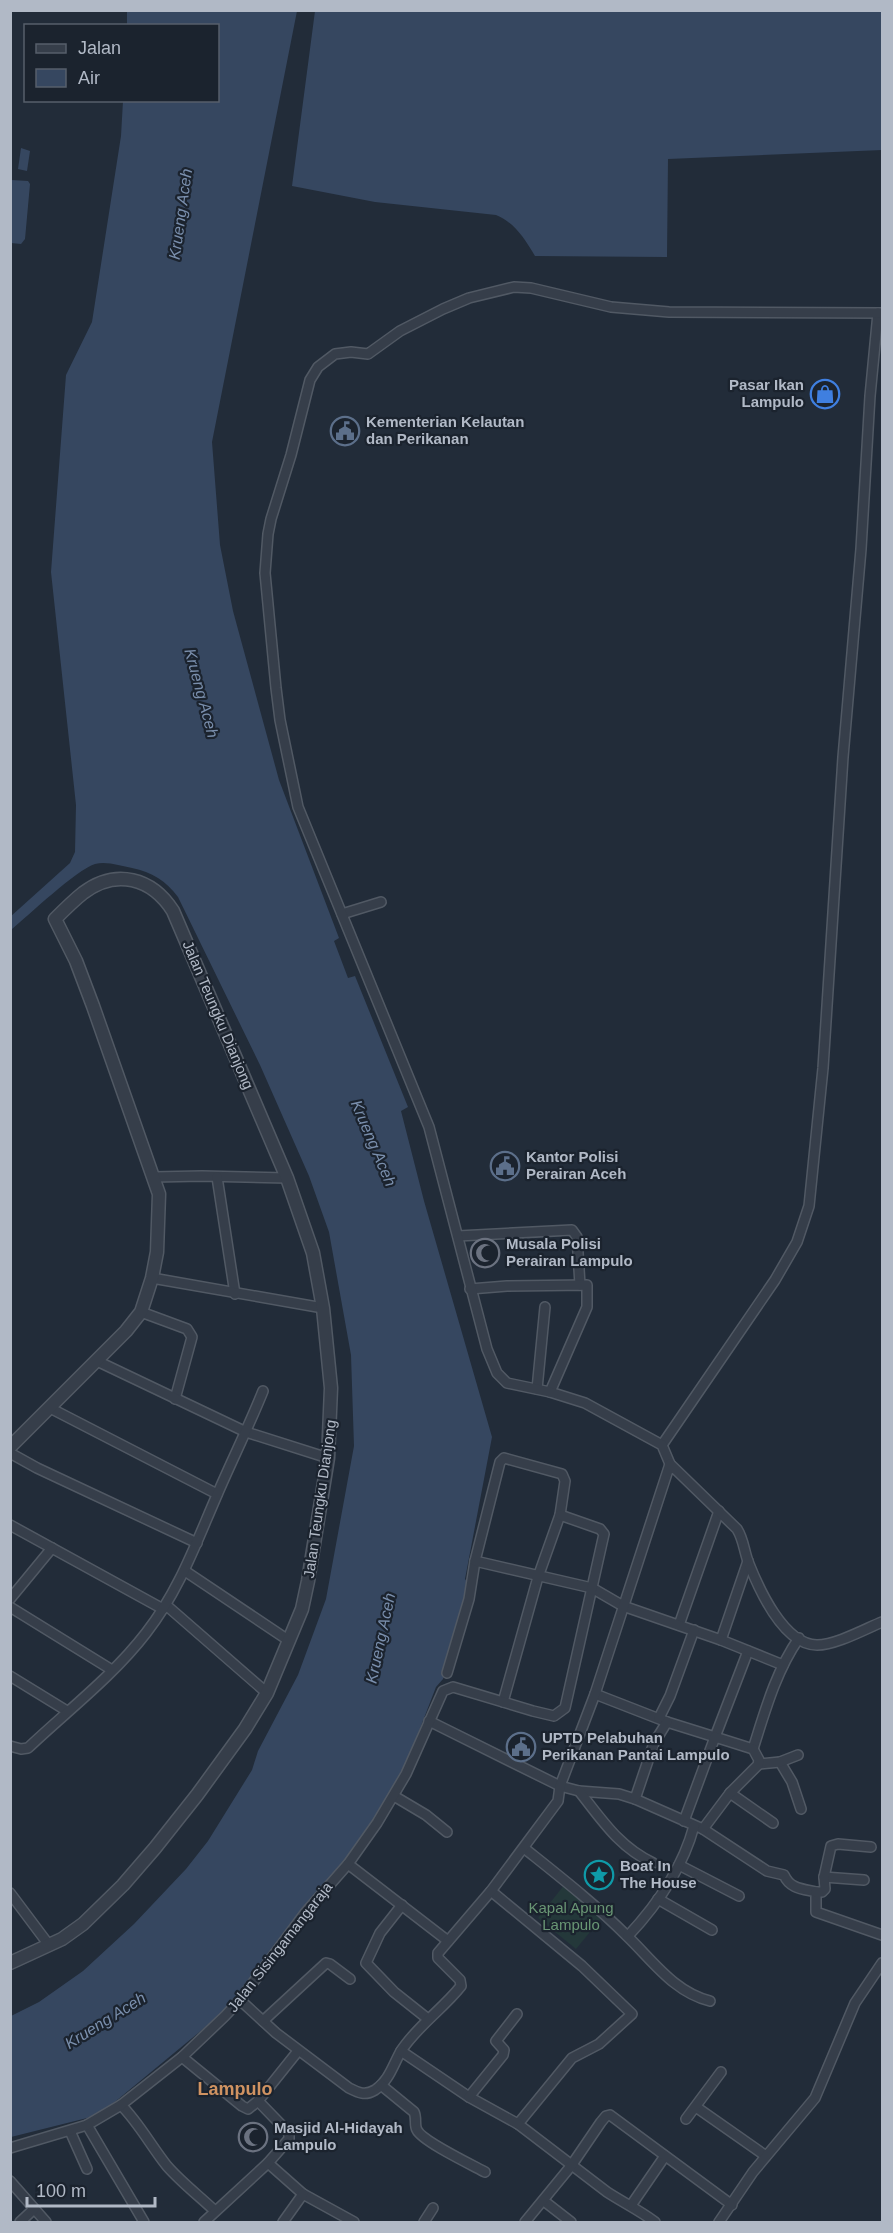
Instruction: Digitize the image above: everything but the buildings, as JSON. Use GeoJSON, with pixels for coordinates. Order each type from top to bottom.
{"type":"FeatureCollection","features":[{"type":"Feature","properties":{"kind":"street"},"geometry":{"type":"LineString","coordinates":[[662,1445],[775,1280],[797,1242],[809,1206],[823,1068],[870,396],[880,313],[669,312],[611,307],[531,288],[514,287],[469,298],[442,309],[406,327],[368,354],[351,352],[334,354],[318,367],[310,380],[291,455],[269,526],[265,573],[280,720],[298,807],[429,1126],[470,1289],[487,1349],[500,1377],[510,1384],[550,1392],[585,1403],[662,1445],[670,1464],[719,1511],[743,1539],[748,1561],[764,1599],[783,1626],[799,1638],[817,1645],[830,1643],[882,1622]]}},
{"type":"Feature","properties":{"kind":"street","name":"Jalan Teungku Dianjong"},"geometry":{"type":"LineString","coordinates":[[10,1963],[49,1945],[83,1924],[123,1885],[197,1795],[246,1729],[267,1693],[302,1609],[328,1458],[331,1388],[323,1308],[307,1232],[287,1178],[179,923],[166,900],[145,884],[133,879],[118,879],[106,881],[84,893],[55,919],[76,961],[93,1005],[154,1177]]}},
{"type":"Feature","properties":{"kind":"street"},"geometry":{"type":"LineString","coordinates":[[342,914],[381,902]]}},
{"type":"Feature","properties":{"kind":"street"},"geometry":{"type":"LineString","coordinates":[[10,1447],[97,1361],[141,1312],[152,1278],[157,1252],[159,1202],[154,1177],[287,1178]]}},
{"type":"Feature","properties":{"kind":"street"},"geometry":{"type":"LineString","coordinates":[[217,1177],[235,1294]]}},
{"type":"Feature","properties":{"kind":"street"},"geometry":{"type":"LineString","coordinates":[[458,1236],[572,1230],[577,1236],[580,1285]]}},
{"type":"Feature","properties":{"kind":"street"},"geometry":{"type":"LineString","coordinates":[[152,1278],[323,1308]]}},
{"type":"Feature","properties":{"kind":"street"},"geometry":{"type":"LineString","coordinates":[[470,1289],[587,1285],[587,1307],[550,1392]]}},
{"type":"Feature","properties":{"kind":"street"},"geometry":{"type":"LineString","coordinates":[[537,1389],[545,1307]]}},
{"type":"Feature","properties":{"kind":"street"},"geometry":{"type":"LineString","coordinates":[[141,1312],[187,1329],[192,1337],[175,1399]]}},
{"type":"Feature","properties":{"kind":"street"},"geometry":{"type":"LineString","coordinates":[[97,1361],[246,1432],[328,1458]]}},
{"type":"Feature","properties":{"kind":"street"},"geometry":{"type":"LineString","coordinates":[[10,1746],[28,1748],[112,1670],[145,1635],[165,1607],[185,1571],[263,1391]]}},
{"type":"Feature","properties":{"kind":"street"},"geometry":{"type":"LineString","coordinates":[[50,1408],[217,1494]]}},
{"type":"Feature","properties":{"kind":"street"},"geometry":{"type":"LineString","coordinates":[[10,1453],[37,1468],[197,1543]]}},
{"type":"Feature","properties":{"kind":"street"},"geometry":{"type":"LineString","coordinates":[[447,1673],[469,1599],[476,1561],[502,1459],[506,1458],[562,1474],[565,1492],[560,1515],[538,1577],[503,1702]]}},
{"type":"Feature","properties":{"kind":"street"},"geometry":{"type":"LineString","coordinates":[[240,2000],[298,2051],[356,2092],[367,2094],[381,2085],[401,2051],[428,2019],[461,1986],[460,1980],[437,1956],[491,1892],[558,1800],[560,1786],[595,1694],[670,1464]]}},
{"type":"Feature","properties":{"kind":"street"},"geometry":{"type":"LineString","coordinates":[[679,1625],[719,1511]]}},
{"type":"Feature","properties":{"kind":"street"},"geometry":{"type":"LineString","coordinates":[[560,1515],[603,1531],[592,1588]]}},
{"type":"Feature","properties":{"kind":"street"},"geometry":{"type":"LineString","coordinates":[[10,1525],[165,1607],[267,1693]]}},
{"type":"Feature","properties":{"kind":"street"},"geometry":{"type":"LineString","coordinates":[[10,1599],[52,1548]]}},
{"type":"Feature","properties":{"kind":"street"},"geometry":{"type":"LineString","coordinates":[[476,1561],[592,1588],[623,1606],[694,1630],[783,1665]]}},
{"type":"Feature","properties":{"kind":"street"},"geometry":{"type":"LineString","coordinates":[[721,1640],[748,1561]]}},
{"type":"Feature","properties":{"kind":"street"},"geometry":{"type":"LineString","coordinates":[[185,1571],[288,1640]]}},
{"type":"Feature","properties":{"kind":"street","name":"Jalan Sisingamangaraja"},"geometry":{"type":"LineString","coordinates":[[10,2148],[87,2125],[121,2105],[182,2057],[240,2000],[305,1913],[348,1864],[394,1796],[443,1691],[453,1687],[533,1712],[554,1716],[565,1708],[592,1588]]}},
{"type":"Feature","properties":{"kind":"street"},"geometry":{"type":"LineString","coordinates":[[10,1607],[112,1670]]}},
{"type":"Feature","properties":{"kind":"street"},"geometry":{"type":"LineString","coordinates":[[635,1799],[694,1630]]}},
{"type":"Feature","properties":{"kind":"street"},"geometry":{"type":"LineString","coordinates":[[753,1749],[765,1709],[783,1665],[799,1638]]}},
{"type":"Feature","properties":{"kind":"street"},"geometry":{"type":"LineString","coordinates":[[684,1821],[748,1651]]}},
{"type":"Feature","properties":{"kind":"street"},"geometry":{"type":"LineString","coordinates":[[10,1676],[67,1711]]}},
{"type":"Feature","properties":{"kind":"street"},"geometry":{"type":"LineString","coordinates":[[595,1694],[663,1720],[753,1749],[759,1764]]}},
{"type":"Feature","properties":{"kind":"street"},"geometry":{"type":"LineString","coordinates":[[429,1720],[560,1786],[579,1791],[619,1794],[699,1827],[767,1871],[784,1875],[791,1886],[822,1892],[825,1889],[824,1877],[831,1846],[838,1844],[871,1847]]}},
{"type":"Feature","properties":{"kind":"street"},"geometry":{"type":"LineString","coordinates":[[627,1936],[644,1919],[658,1899],[699,1827],[730,1792],[759,1764],[780,1762],[798,1755]]}},
{"type":"Feature","properties":{"kind":"street"},"geometry":{"type":"LineString","coordinates":[[780,1762],[792,1782],[801,1809]]}},
{"type":"Feature","properties":{"kind":"street"},"geometry":{"type":"LineString","coordinates":[[579,1791],[615,1837],[636,1855],[653,1863]]}},
{"type":"Feature","properties":{"kind":"street"},"geometry":{"type":"LineString","coordinates":[[730,1792],[773,1823]]}},
{"type":"Feature","properties":{"kind":"street"},"geometry":{"type":"LineString","coordinates":[[394,1796],[426,1815],[447,1832]]}},
{"type":"Feature","properties":{"kind":"street"},"geometry":{"type":"LineString","coordinates":[[524,1848],[627,1936],[678,1986],[698,1998],[710,2001]]}},
{"type":"Feature","properties":{"kind":"street"},"geometry":{"type":"LineString","coordinates":[[348,1864],[448,1941]]}},
{"type":"Feature","properties":{"kind":"street"},"geometry":{"type":"LineString","coordinates":[[679,1865],[739,1896]]}},
{"type":"Feature","properties":{"kind":"street"},"geometry":{"type":"LineString","coordinates":[[824,1877],[864,1880]]}},
{"type":"Feature","properties":{"kind":"street"},"geometry":{"type":"LineString","coordinates":[[491,1892],[582,1966],[632,2014],[599,2044],[572,2058],[518,2124]]}},
{"type":"Feature","properties":{"kind":"street"},"geometry":{"type":"LineString","coordinates":[[816,1892],[816,1912],[882,1935]]}},
{"type":"Feature","properties":{"kind":"street"},"geometry":{"type":"LineString","coordinates":[[10,1893],[49,1945]]}},
{"type":"Feature","properties":{"kind":"street"},"geometry":{"type":"LineString","coordinates":[[658,1899],[712,1930]]}},
{"type":"Feature","properties":{"kind":"street"},"geometry":{"type":"LineString","coordinates":[[402,1905],[380,1933],[366,1963],[394,1992],[428,2019]]}},
{"type":"Feature","properties":{"kind":"street"},"geometry":{"type":"LineString","coordinates":[[262,2021],[326,1963],[350,1979]]}},
{"type":"Feature","properties":{"kind":"street"},"geometry":{"type":"LineString","coordinates":[[718,2223],[766,2156],[815,2098],[855,2003],[882,1963]]}},
{"type":"Feature","properties":{"kind":"street"},"geometry":{"type":"LineString","coordinates":[[469,2097],[503,2055],[504,2050],[496,2041],[517,2014]]}},
{"type":"Feature","properties":{"kind":"street"},"geometry":{"type":"LineString","coordinates":[[182,2057],[245,2108],[251,2108],[298,2051]]}},
{"type":"Feature","properties":{"kind":"street"},"geometry":{"type":"LineString","coordinates":[[401,2051],[469,2097],[518,2124],[571,2166],[621,2201],[632,2204],[655,2223]]}},
{"type":"Feature","properties":{"kind":"street"},"geometry":{"type":"LineString","coordinates":[[687,2119],[721,2072]]}},
{"type":"Feature","properties":{"kind":"street"},"geometry":{"type":"LineString","coordinates":[[381,2085],[414,2112],[419,2133],[434,2144],[485,2172]]}},
{"type":"Feature","properties":{"kind":"street"},"geometry":{"type":"LineString","coordinates":[[204,2223],[268,2163],[290,2137],[289,2133],[258,2101]]}},
{"type":"Feature","properties":{"kind":"street"},"geometry":{"type":"LineString","coordinates":[[121,2105],[139,2124],[145,2137],[177,2177],[215,2211]]}},
{"type":"Feature","properties":{"kind":"street"},"geometry":{"type":"LineString","coordinates":[[696,2107],[766,2156]]}},
{"type":"Feature","properties":{"kind":"street"},"geometry":{"type":"LineString","coordinates":[[525,2223],[571,2166],[601,2122],[610,2115],[732,2205]]}},
{"type":"Feature","properties":{"kind":"street"},"geometry":{"type":"LineString","coordinates":[[87,2125],[144,2223]]}},
{"type":"Feature","properties":{"kind":"street"},"geometry":{"type":"LineString","coordinates":[[70,2131],[87,2169]]}},
{"type":"Feature","properties":{"kind":"street"},"geometry":{"type":"LineString","coordinates":[[632,2204],[665,2156]]}},
{"type":"Feature","properties":{"kind":"street"},"geometry":{"type":"LineString","coordinates":[[268,2163],[303,2194],[354,2223]]}},
{"type":"Feature","properties":{"kind":"street"},"geometry":{"type":"LineString","coordinates":[[10,2181],[46,2223]]}},
{"type":"Feature","properties":{"kind":"street"},"geometry":{"type":"LineString","coordinates":[[283,2223],[303,2194]]}},
{"type":"Feature","properties":{"kind":"street"},"geometry":{"type":"LineString","coordinates":[[544,2201],[571,2223]]}},
{"type":"Feature","properties":{"kind":"street"},"geometry":{"type":"LineString","coordinates":[[424,2223],[433,2208]]}},
{"type":"Feature","properties":{"kind":"street"},"geometry":{"type":"LineString","coordinates":[[20,2223],[34,2209]]}},
{"type":"Feature","properties":{"kind":"green space","name":"Kapal Apung Lampulo"},"geometry":{"type":"Polygon","coordinates":[[[565,1884],[604,1915],[576,1949],[538,1918],[565,1884]]]}},
{"type":"Feature","properties":{"kind":"water","name":"Krueng Aceh"},"geometry":{"type":"Polygon","coordinates":[[[127,11],[297,11],[212,442],[220,545],[233,611],[279,780],[339,938],[334,941],[348,978],[355,976],[408,1107],[401,1111],[424,1201],[492,1437],[465,1579],[470,1586],[443,1679],[436,1687],[399,1783],[348,1859],[220,2015],[99,2115],[11,2137],[11,2016],[39,2002],[83,1971],[134,1924],[186,1869],[208,1841],[252,1770],[258,1751],[298,1675],[326,1599],[354,1446],[351,1355],[329,1232],[309,1176],[260,1065],[178,897],[169,886],[146,872],[114,864],[95,864],[76,875],[11,930],[10,917],[70,863],[75,852],[76,805],[51,572],[66,375],[92,322],[121,136],[123,102],[219,102],[219,24],[127,24],[127,11]]]}},
{"type":"Feature","properties":{"kind":"water"},"geometry":{"type":"Polygon","coordinates":[[[315,11],[882,11],[882,150],[668,159],[667,257],[535,256],[514,227],[496,215],[375,202],[292,186],[315,11]]]}},
{"type":"Feature","properties":{"kind":"water"},"geometry":{"type":"Polygon","coordinates":[[[21,148],[30,151],[27,171],[18,169],[21,148]]]}},
{"type":"Feature","properties":{"kind":"water"},"geometry":{"type":"Polygon","coordinates":[[[11,180],[28,181],[30,184],[25,239],[21,244],[11,243],[11,180]]]}},
{"type":"Feature","properties":{"kind":"place","name":"Pasar Ikan Lampulo"},"geometry":{"type":"Point","coordinates":[825,394]}},
{"type":"Feature","properties":{"kind":"place","name":"Kementerian Kelautan dan Perikanan"},"geometry":{"type":"Point","coordinates":[345,431]}},
{"type":"Feature","properties":{"kind":"place","name":"Kantor Polisi Perairan Aceh"},"geometry":{"type":"Point","coordinates":[505,1166]}},
{"type":"Feature","properties":{"kind":"place","name":"Musala Polisi Perairan Lampulo"},"geometry":{"type":"Point","coordinates":[485,1253]}},
{"type":"Feature","properties":{"kind":"place","name":"UPTD Pelabuhan Perikanan Pantai Lampulo"},"geometry":{"type":"Point","coordinates":[521,1747]}},
{"type":"Feature","properties":{"kind":"place","name":"Boat In The House"},"geometry":{"type":"Point","coordinates":[599,1875]}},
{"type":"Feature","properties":{"kind":"place","name":"Masjid Al-Hidayah Lampulo"},"geometry":{"type":"Point","coordinates":[253,2137]}},
{"type":"Feature","properties":{"kind":"district","name":"Lampulo"},"geometry":{"type":"Point","coordinates":[235,2089]}}]}
